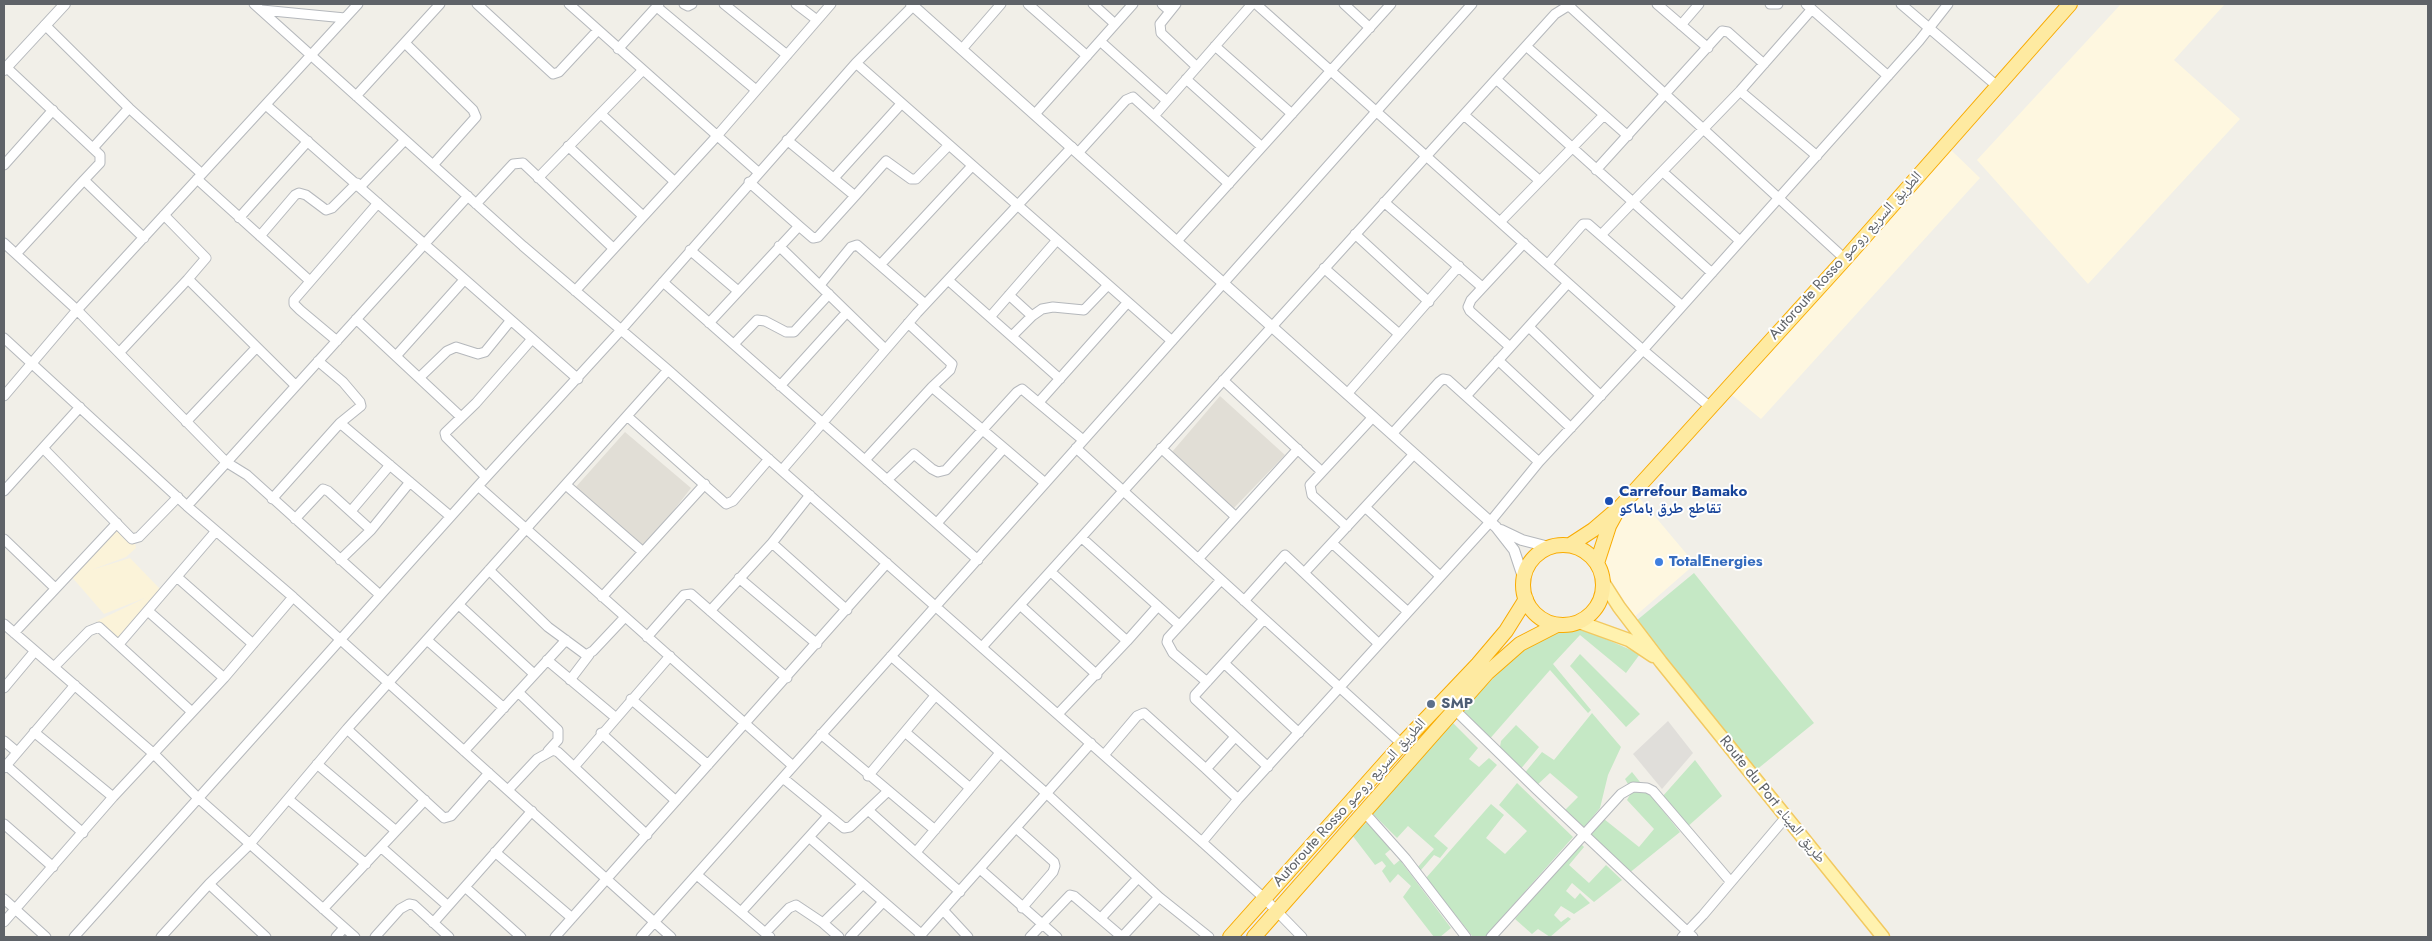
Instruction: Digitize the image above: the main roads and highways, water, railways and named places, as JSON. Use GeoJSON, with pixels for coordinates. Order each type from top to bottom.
{"type":"FeatureCollection","features":[{"type":"Feature","properties":{"kind":"highway","name":"Autoroute Rosso الطريق السريع روصو"},"geometry":{"type":"LineString","coordinates":[[1570,545],[1593,530],[1621,506],[1845,259],[2070,4]]}},
{"type":"Feature","properties":{"kind":"highway","name":"Autoroute Rosso الطريق السريع روصو"},"geometry":{"type":"LineString","coordinates":[[1597,563],[1609,526],[1621,506]]}},
{"type":"Feature","properties":{"kind":"highway"},"geometry":{"type":"LineString","coordinates":[[1570,545],[1585,551],[1597,563],[1603,582],[1602,594],[1598,606],[1590,615],[1579,622],[1558,625],[1546,621],[1536,614],[1526,599],[1524,577],[1534,556],[1549,547],[1570,545]]}},
{"type":"Feature","properties":{"kind":"highway","name":"Autoroute Rosso الطريق السريع روصو"},"geometry":{"type":"LineString","coordinates":[[1230,937],[1402,744],[1506,631],[1526,599]]}},
{"type":"Feature","properties":{"kind":"highway","name":"Autoroute Rosso الطريق السريع روصو"},"geometry":{"type":"LineString","coordinates":[[1254,937],[1454,709],[1508,654],[1528,639],[1558,625]]}},
{"type":"Feature","properties":{"kind":"main road","name":"Route du Port طريق الميناء"},"geometry":{"type":"LineString","coordinates":[[1603,582],[1619,607],[1661,662],[1883,937]]}},
{"type":"Feature","properties":{"kind":"main road","name":"Route du Port طريق الميناء"},"geometry":{"type":"LineString","coordinates":[[1579,622],[1629,640],[1661,662]]}},
{"type":"Feature","properties":{"kind":"place","name":"Carrefour Bamako تقاطع طرق باماكو"},"geometry":{"type":"Point","coordinates":[1609,501]}},
{"type":"Feature","properties":{"kind":"place","name":"TotalEnergies"},"geometry":{"type":"Point","coordinates":[1659,562]}},
{"type":"Feature","properties":{"kind":"place","name":"SMP"},"geometry":{"type":"Point","coordinates":[1431,704]}}]}
